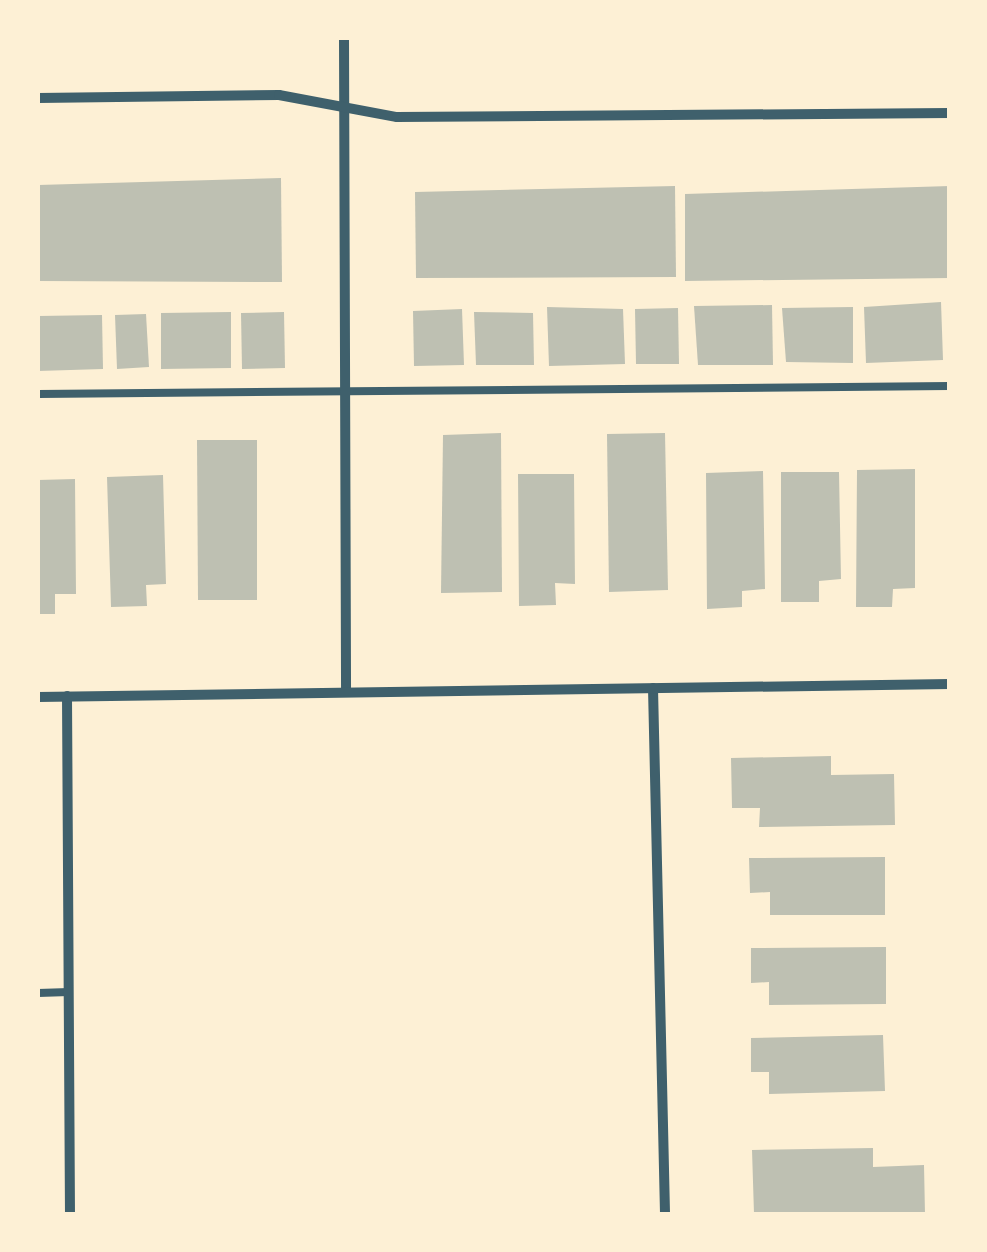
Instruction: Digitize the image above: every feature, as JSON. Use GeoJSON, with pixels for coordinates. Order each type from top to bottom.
{"type":"FeatureCollection","features":[{"type":"Feature","properties":{"kind":"street"},"geometry":{"type":"LineString","coordinates":[[344,38],[346,692]]}},
{"type":"Feature","properties":{"kind":"street"},"geometry":{"type":"LineString","coordinates":[[38,98],[279,95],[398,117],[950,112]]}},
{"type":"Feature","properties":{"kind":"street"},"geometry":{"type":"LineString","coordinates":[[38,697],[950,684]]}},
{"type":"Feature","properties":{"kind":"street"},"geometry":{"type":"LineString","coordinates":[[653,688],[664,1214]]}},
{"type":"Feature","properties":{"kind":"street"},"geometry":{"type":"LineString","coordinates":[[67,696],[70,1214]]}},
{"type":"Feature","properties":{"kind":"lane"},"geometry":{"type":"LineString","coordinates":[[38,394],[950,386]]}},
{"type":"Feature","properties":{"kind":"lane"},"geometry":{"type":"LineString","coordinates":[[38,993],[69,992]]}},
{"type":"Feature","properties":{"kind":"building"},"geometry":{"type":"Polygon","coordinates":[[[281,178],[282,282],[38,281],[38,185],[281,178]]]}},
{"type":"Feature","properties":{"kind":"building"},"geometry":{"type":"Polygon","coordinates":[[[675,186],[676,277],[416,278],[415,192],[675,186]]]}},
{"type":"Feature","properties":{"kind":"building"},"geometry":{"type":"Polygon","coordinates":[[[950,186],[950,278],[685,281],[685,194],[950,186]]]}},
{"type":"Feature","properties":{"kind":"building"},"geometry":{"type":"Polygon","coordinates":[[[941,302],[943,360],[866,363],[864,307],[941,302]]]}},
{"type":"Feature","properties":{"kind":"building"},"geometry":{"type":"Polygon","coordinates":[[[772,305],[773,365],[698,365],[694,306],[772,305]]]}},
{"type":"Feature","properties":{"kind":"building"},"geometry":{"type":"Polygon","coordinates":[[[547,307],[623,309],[625,364],[549,366],[547,307]]]}},
{"type":"Feature","properties":{"kind":"building"},"geometry":{"type":"Polygon","coordinates":[[[853,307],[853,363],[786,362],[782,308],[853,307]]]}},
{"type":"Feature","properties":{"kind":"building"},"geometry":{"type":"Polygon","coordinates":[[[678,308],[679,364],[636,364],[635,309],[678,308]]]}},
{"type":"Feature","properties":{"kind":"building"},"geometry":{"type":"Polygon","coordinates":[[[462,309],[464,365],[414,366],[413,311],[462,309]]]}},
{"type":"Feature","properties":{"kind":"building"},"geometry":{"type":"Polygon","coordinates":[[[231,312],[231,368],[161,369],[161,313],[231,312]]]}},
{"type":"Feature","properties":{"kind":"building"},"geometry":{"type":"Polygon","coordinates":[[[284,312],[285,368],[242,369],[241,313],[284,312]]]}},
{"type":"Feature","properties":{"kind":"building"},"geometry":{"type":"Polygon","coordinates":[[[474,312],[533,313],[534,365],[476,365],[474,312]]]}},
{"type":"Feature","properties":{"kind":"building"},"geometry":{"type":"Polygon","coordinates":[[[146,314],[149,367],[117,369],[115,315],[146,314]]]}},
{"type":"Feature","properties":{"kind":"building"},"geometry":{"type":"Polygon","coordinates":[[[102,315],[103,369],[38,371],[38,316],[102,315]]]}},
{"type":"Feature","properties":{"kind":"building"},"geometry":{"type":"Polygon","coordinates":[[[501,433],[502,592],[441,593],[443,435],[501,433]]]}},
{"type":"Feature","properties":{"kind":"building"},"geometry":{"type":"Polygon","coordinates":[[[665,433],[668,590],[609,592],[607,434],[665,433]]]}},
{"type":"Feature","properties":{"kind":"building"},"geometry":{"type":"Polygon","coordinates":[[[197,440],[257,440],[257,600],[198,600],[197,440]]]}},
{"type":"Feature","properties":{"kind":"building"},"geometry":{"type":"Polygon","coordinates":[[[915,469],[915,588],[893,589],[892,607],[856,607],[857,470],[915,469]]]}},
{"type":"Feature","properties":{"kind":"building"},"geometry":{"type":"Polygon","coordinates":[[[763,471],[765,589],[742,591],[742,607],[707,609],[706,473],[763,471]]]}},
{"type":"Feature","properties":{"kind":"building"},"geometry":{"type":"Polygon","coordinates":[[[781,472],[839,472],[841,579],[819,581],[819,602],[781,602],[781,472]]]}},
{"type":"Feature","properties":{"kind":"building"},"geometry":{"type":"Polygon","coordinates":[[[518,474],[574,474],[575,584],[555,583],[556,605],[519,606],[518,474]]]}},
{"type":"Feature","properties":{"kind":"building"},"geometry":{"type":"Polygon","coordinates":[[[163,475],[166,584],[146,585],[147,606],[111,607],[107,477],[163,475]]]}},
{"type":"Feature","properties":{"kind":"building"},"geometry":{"type":"Polygon","coordinates":[[[75,479],[76,594],[55,594],[55,614],[38,614],[38,480],[75,479]]]}},
{"type":"Feature","properties":{"kind":"building"},"geometry":{"type":"Polygon","coordinates":[[[831,756],[831,775],[894,774],[895,825],[759,827],[760,808],[732,808],[731,758],[831,756]]]}},
{"type":"Feature","properties":{"kind":"building"},"geometry":{"type":"Polygon","coordinates":[[[885,857],[885,915],[770,915],[770,892],[750,893],[749,858],[885,857]]]}},
{"type":"Feature","properties":{"kind":"building"},"geometry":{"type":"Polygon","coordinates":[[[886,947],[886,1004],[769,1005],[769,982],[751,983],[751,948],[886,947]]]}},
{"type":"Feature","properties":{"kind":"building"},"geometry":{"type":"Polygon","coordinates":[[[883,1035],[885,1091],[769,1094],[769,1072],[751,1072],[751,1038],[883,1035]]]}},
{"type":"Feature","properties":{"kind":"building"},"geometry":{"type":"Polygon","coordinates":[[[873,1148],[873,1167],[924,1165],[925,1214],[754,1214],[752,1150],[873,1148]]]}}]}
